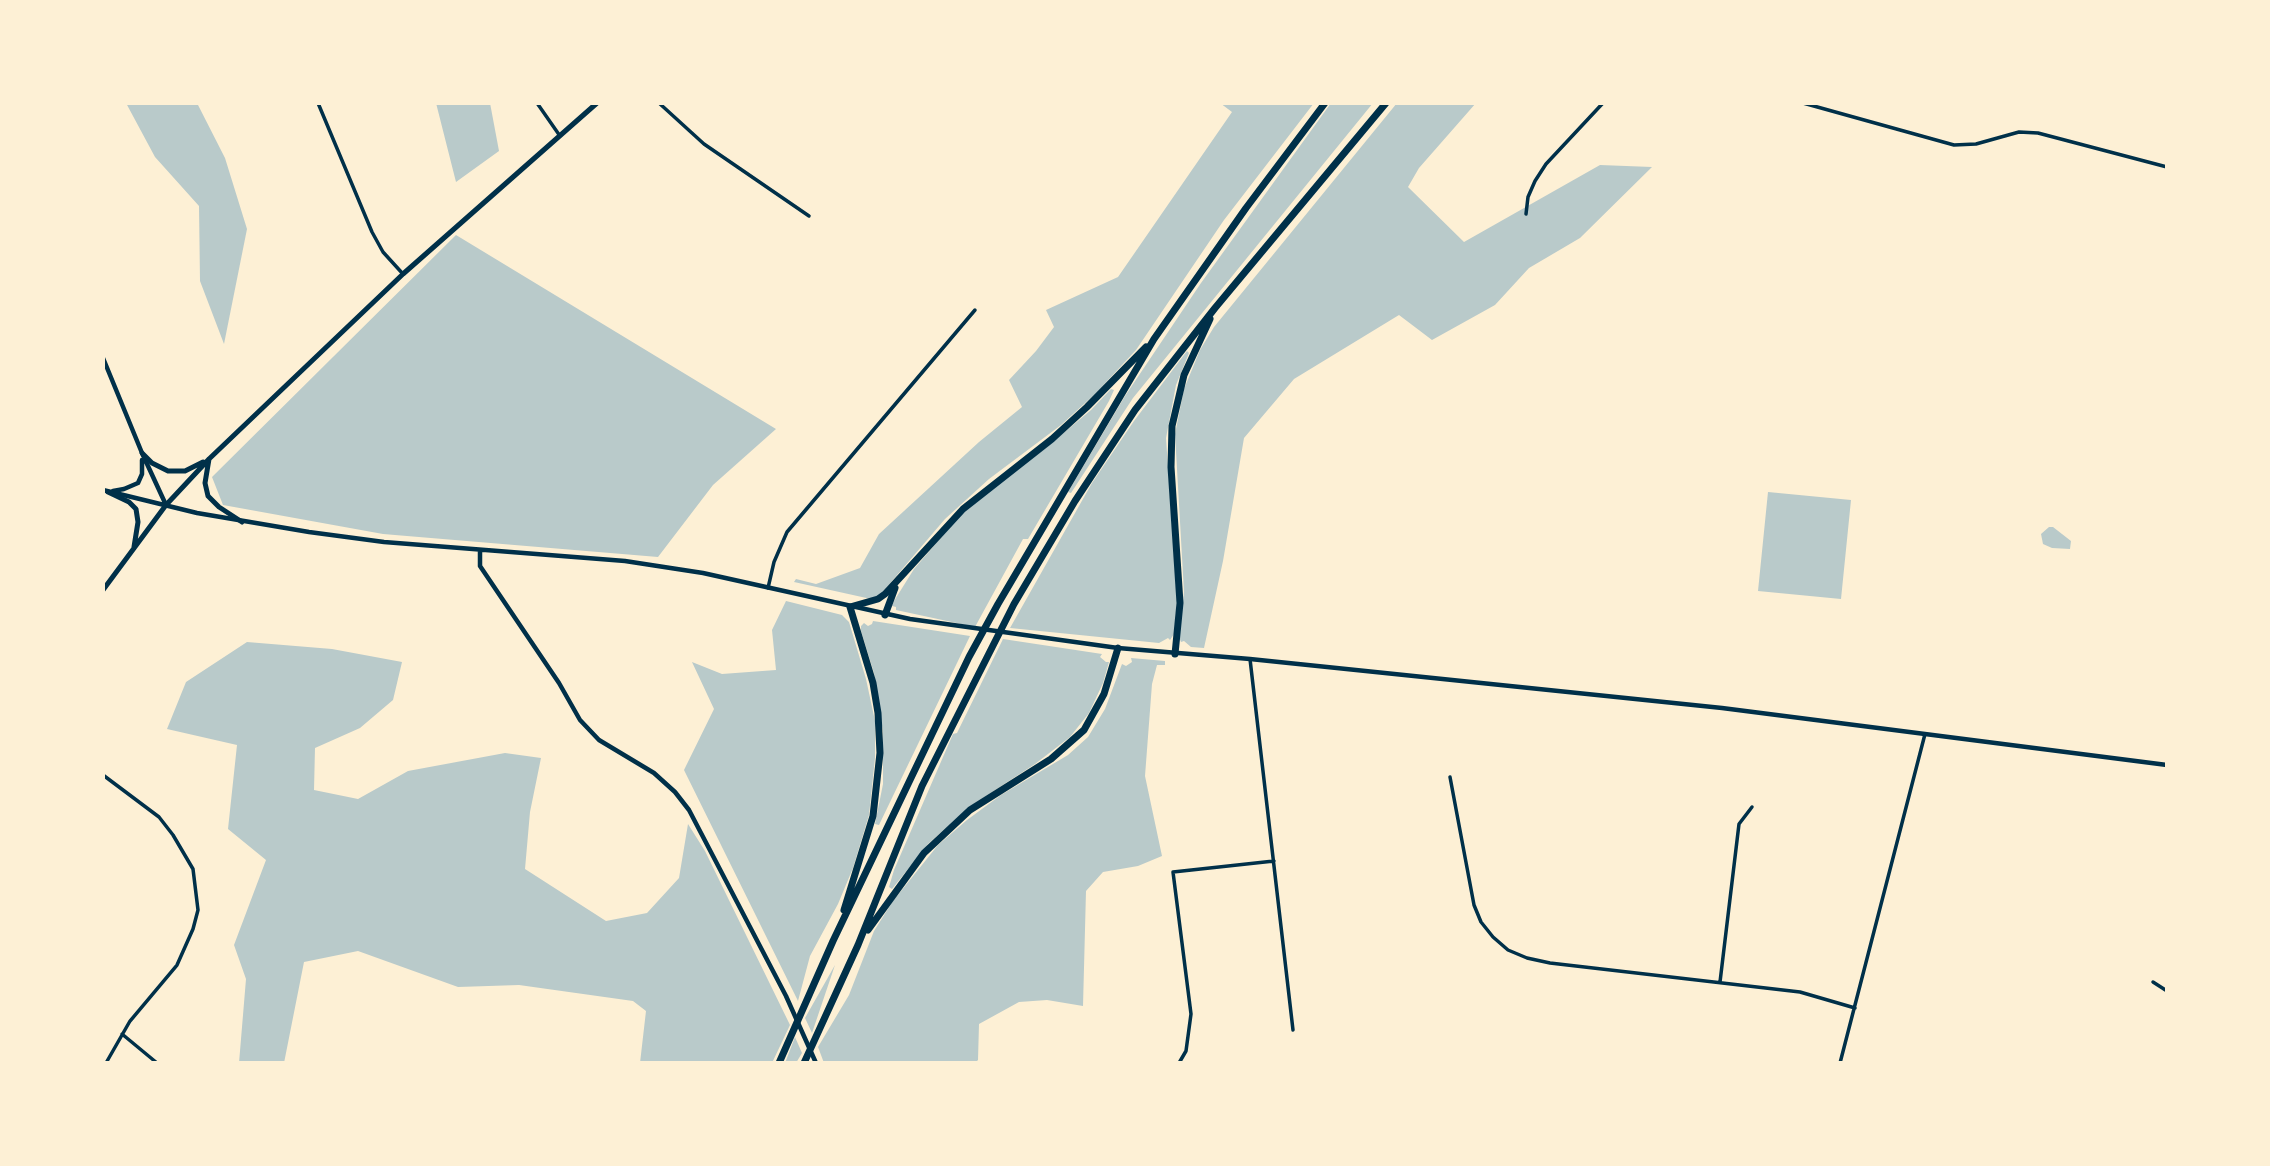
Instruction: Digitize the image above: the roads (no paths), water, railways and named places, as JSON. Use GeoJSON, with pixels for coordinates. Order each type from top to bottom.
{"type":"FeatureCollection","features":[{"type":"Feature","properties":{"kind":"highway"},"geometry":{"type":"LineString","coordinates":[[779,1063],[834,940],[969,657],[998,604],[1154,339],[1325,103]]}},
{"type":"Feature","properties":{"kind":"highway"},"geometry":{"type":"LineString","coordinates":[[804,1063],[858,945],[922,786],[985,658],[1075,501],[1135,410],[1215,308],[1386,103]]}},
{"type":"Feature","properties":{"kind":"highway"},"geometry":{"type":"LineString","coordinates":[[1175,654],[1180,603],[1171,467],[1172,426],[1184,375],[1215,308]]}},
{"type":"Feature","properties":{"kind":"highway"},"geometry":{"type":"LineString","coordinates":[[834,940],[873,816],[880,753],[873,682],[850,607],[878,599],[899,581],[928,544],[963,509],[1052,439],[1154,339]]}},
{"type":"Feature","properties":{"kind":"highway"},"geometry":{"type":"LineString","coordinates":[[885,615],[899,581]]}},
{"type":"Feature","properties":{"kind":"highway"},"geometry":{"type":"LineString","coordinates":[[858,945],[885,903],[924,853],[970,810],[1051,759],[1084,730],[1104,694],[1118,648]]}},
{"type":"Feature","properties":{"kind":"main road"},"geometry":{"type":"LineString","coordinates":[[103,590],[166,505],[209,459],[403,274],[597,103]]}},
{"type":"Feature","properties":{"kind":"main road"},"geometry":{"type":"LineString","coordinates":[[142,453],[157,466],[168,471],[185,471],[209,459]]}},
{"type":"Feature","properties":{"kind":"main road"},"geometry":{"type":"LineString","coordinates":[[209,459],[205,483],[208,496],[219,508],[242,522]]}},
{"type":"Feature","properties":{"kind":"main road"},"geometry":{"type":"LineString","coordinates":[[106,491],[129,502],[136,509],[138,522],[133,550]]}},
{"type":"Feature","properties":{"kind":"street"},"geometry":{"type":"LineString","coordinates":[[318,103],[372,232],[383,252],[403,274]]}},
{"type":"Feature","properties":{"kind":"street"},"geometry":{"type":"LineString","coordinates":[[537,103],[560,136]]}},
{"type":"Feature","properties":{"kind":"street"},"geometry":{"type":"LineString","coordinates":[[659,103],[704,144],[809,216]]}},
{"type":"Feature","properties":{"kind":"street"},"geometry":{"type":"LineString","coordinates":[[1526,214],[1528,197],[1546,164],[1603,103]]}},
{"type":"Feature","properties":{"kind":"street"},"geometry":{"type":"LineString","coordinates":[[1803,103],[1954,145],[1976,144],[2019,132],[2038,133],[2167,167]]}},
{"type":"Feature","properties":{"kind":"street"},"geometry":{"type":"LineString","coordinates":[[768,587],[774,562],[787,532],[975,310]]}},
{"type":"Feature","properties":{"kind":"street"},"geometry":{"type":"LineString","coordinates":[[103,358],[166,505]]}},
{"type":"Feature","properties":{"kind":"street"},"geometry":{"type":"LineString","coordinates":[[106,491],[124,489],[138,483],[143,467],[142,453]]}},
{"type":"Feature","properties":{"kind":"street"},"geometry":{"type":"LineString","coordinates":[[106,491],[242,522],[384,542],[625,561],[703,573],[885,615],[1118,648],[1250,659],[1722,708],[2167,765]]}},
{"type":"Feature","properties":{"kind":"street"},"geometry":{"type":"LineString","coordinates":[[480,550],[480,566],[559,683],[580,720],[599,740],[654,773],[675,792],[689,810],[786,996],[816,1063]]}},
{"type":"Feature","properties":{"kind":"street"},"geometry":{"type":"LineString","coordinates":[[1250,659],[1293,1030]]}},
{"type":"Feature","properties":{"kind":"street"},"geometry":{"type":"LineString","coordinates":[[1840,1063],[1925,734]]}},
{"type":"Feature","properties":{"kind":"street"},"geometry":{"type":"LineString","coordinates":[[103,775],[159,817],[193,869],[198,911],[186,948],[177,965],[140,1007],[106,1063]]}},
{"type":"Feature","properties":{"kind":"street"},"geometry":{"type":"LineString","coordinates":[[1450,777],[1474,905],[1480,922],[1508,950],[1550,964],[1800,992],[1854,1008]]}},
{"type":"Feature","properties":{"kind":"street"},"geometry":{"type":"LineString","coordinates":[[1720,982],[1739,824],[1752,807]]}},
{"type":"Feature","properties":{"kind":"street"},"geometry":{"type":"LineString","coordinates":[[1179,1063],[1186,1051],[1191,1014],[1173,872],[1274,861]]}},
{"type":"Feature","properties":{"kind":"street"},"geometry":{"type":"LineString","coordinates":[[2153,982],[2167,991]]}},
{"type":"Feature","properties":{"kind":"street"},"geometry":{"type":"LineString","coordinates":[[122,1034],[157,1063]]}}]}
